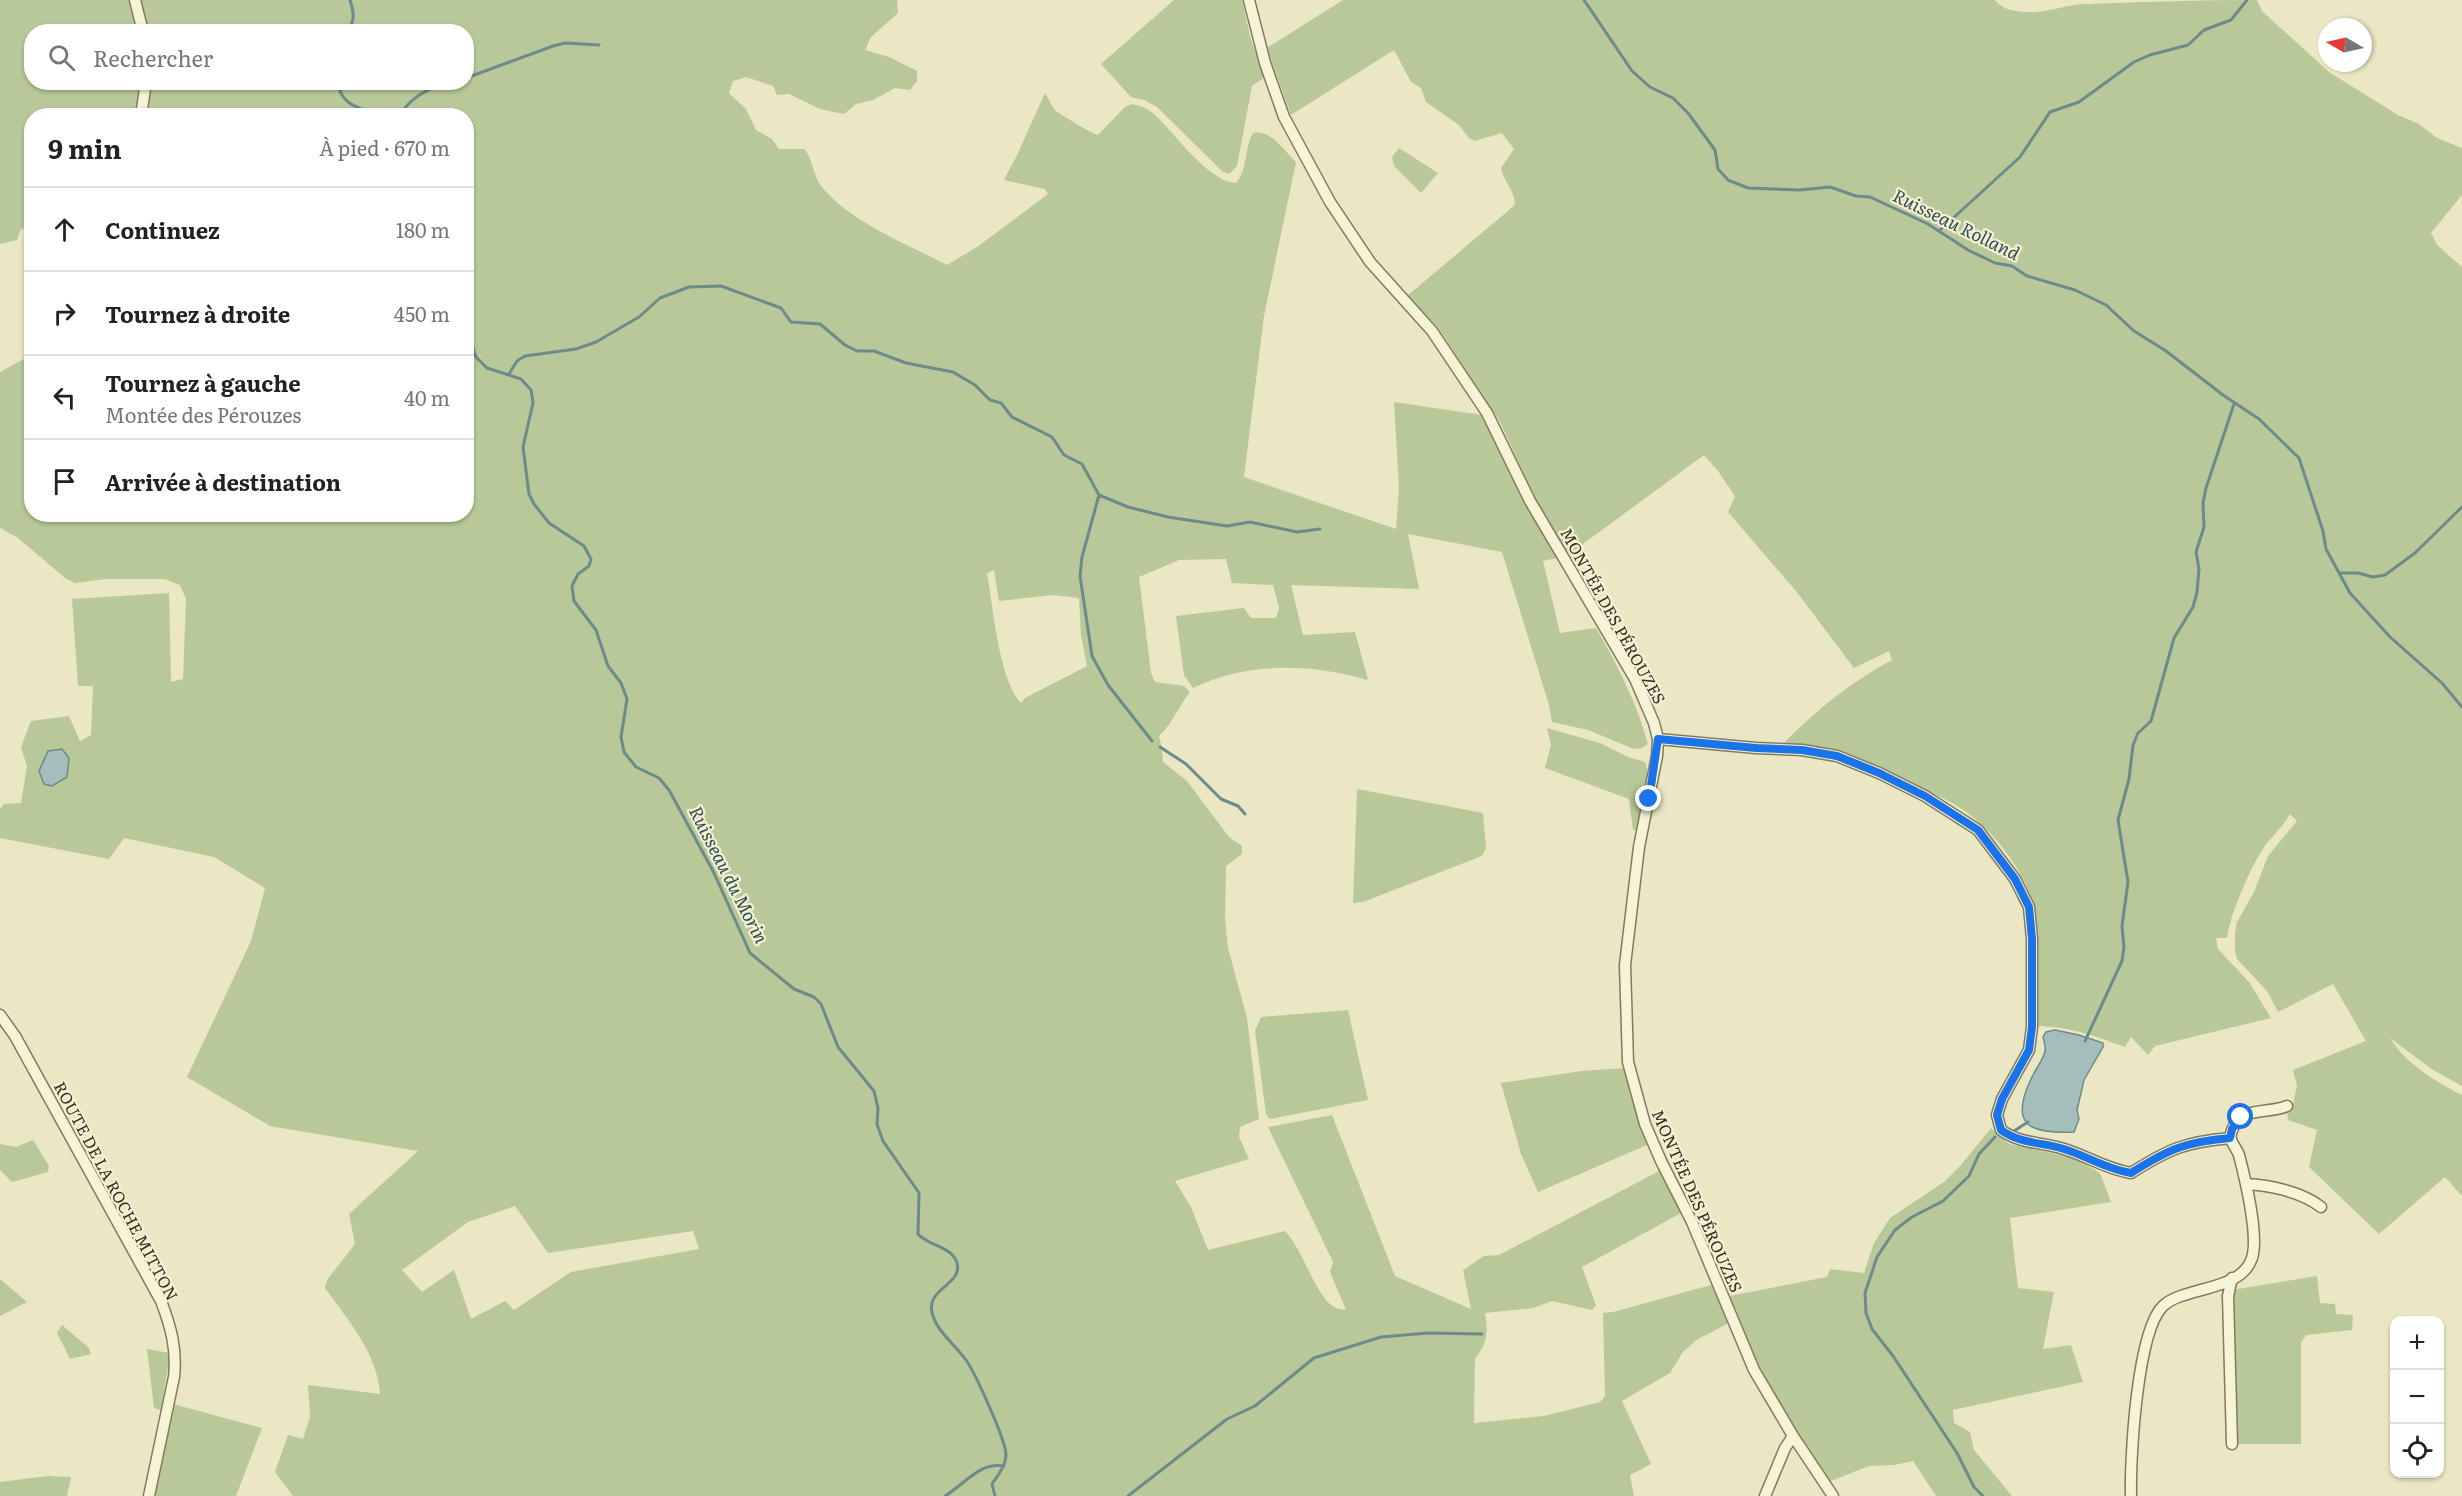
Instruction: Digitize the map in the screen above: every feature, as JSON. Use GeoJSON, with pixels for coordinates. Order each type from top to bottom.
{"type":"FeatureCollection","features":[{"type":"Feature","properties":{"kind":"street"},"geometry":{"type":"LineString","coordinates":[[135,0],[141,24]]}},
{"type":"Feature","properties":{"kind":"street","name":"MONTÉE DES PÉROUZES"},"geometry":{"type":"LineString","coordinates":[[1249,0],[1265,63],[1284,117],[1306,160],[1330,202],[1370,262],[1432,331],[1487,413],[1530,501],[1635,679],[1654,723],[1658,739],[1657,756],[1639,847],[1625,965],[1628,1062],[1645,1124],[1660,1161],[1692,1222],[1754,1370],[1793,1436],[1833,1496]]}},
{"type":"Feature","properties":{"kind":"street"},"geometry":{"type":"LineString","coordinates":[[142,108],[145,90]]}},
{"type":"Feature","properties":{"kind":"street"},"geometry":{"type":"LineString","coordinates":[[1658,739],[1802,750],[1837,756],[1879,773],[1925,796],[1978,830],[2015,879],[2029,907],[2032,939],[2032,1027],[2029,1050],[2002,1099],[1997,1115],[2001,1130],[2007,1135],[2014,1139],[2061,1148],[2113,1170],[2131,1173],[2168,1150],[2188,1143],[2230,1138]]}},
{"type":"Feature","properties":{"kind":"street","name":"ROUTE DE LA ROCHE MITTON"},"geometry":{"type":"LineString","coordinates":[[0,1015],[15,1036],[161,1301],[173,1333],[176,1361],[174,1377],[149,1496]]}},
{"type":"Feature","properties":{"kind":"street"},"geometry":{"type":"LineString","coordinates":[[2131,1496],[2133,1431],[2147,1334],[2156,1315],[2164,1305],[2178,1297],[2216,1287],[2249,1264],[2253,1252],[2246,1184],[2238,1153],[2230,1138],[2232,1129],[2241,1117],[2287,1106]]}},
{"type":"Feature","properties":{"kind":"street"},"geometry":{"type":"LineString","coordinates":[[2246,1184],[2261,1185],[2306,1197],[2321,1207]]}},
{"type":"Feature","properties":{"kind":"street"},"geometry":{"type":"LineString","coordinates":[[2232,1278],[2228,1296],[2232,1444]]}},
{"type":"Feature","properties":{"kind":"street"},"geometry":{"type":"LineString","coordinates":[[2216,1287],[2228,1296]]}},
{"type":"Feature","properties":{"kind":"street"},"geometry":{"type":"LineString","coordinates":[[1765,1496],[1785,1448],[1793,1436]]}},
{"type":"Feature","properties":{"kind":"green space"},"geometry":{"type":"Polygon","coordinates":[[[0,0],[897,0],[898,13],[871,37],[865,50],[889,57],[917,71],[917,81],[910,90],[895,88],[873,100],[856,104],[844,114],[820,109],[789,94],[777,95],[773,86],[746,77],[733,81],[729,93],[746,109],[756,130],[772,139],[779,149],[804,149],[807,152],[822,187],[834,200],[863,222],[947,265],[977,247],[1048,194],[1045,189],[1004,180],[1045,93],[1055,110],[1098,135],[1125,107],[1132,104],[1147,109],[1203,165],[1225,180],[1236,183],[1240,178],[1253,133],[1266,134],[1296,162],[1264,316],[1244,477],[1396,529],[1399,489],[1394,402],[1482,415],[1520,493],[1557,558],[1543,561],[1560,633],[1596,628],[1626,684],[1648,744],[1634,749],[1588,730],[1552,722],[1549,705],[1502,552],[1408,534],[1419,589],[1291,585],[1303,635],[1355,632],[1368,680],[1302,668],[1258,669],[1214,679],[1193,688],[1184,675],[1176,616],[1244,608],[1251,618],[1276,618],[1279,608],[1273,585],[1232,583],[1226,559],[1179,560],[1139,577],[1151,673],[1155,682],[1184,686],[1190,692],[1159,736],[1163,762],[1187,781],[1229,837],[1242,846],[1242,854],[1226,866],[1225,918],[1228,948],[1247,1018],[1259,1119],[1240,1127],[1239,1137],[1249,1159],[1175,1181],[1191,1207],[1208,1250],[1285,1231],[1292,1239],[1326,1300],[1335,1307],[1346,1310],[1330,1272],[1333,1262],[1268,1127],[1332,1115],[1395,1276],[1471,1309],[1463,1270],[1484,1256],[1499,1255],[1661,1170],[1683,1212],[1582,1267],[1596,1305],[1592,1310],[1552,1301],[1533,1308],[1485,1313],[1486,1337],[1475,1358],[1474,1423],[1544,1416],[1600,1402],[1605,1396],[1603,1313],[1711,1285],[1728,1321],[1727,1324],[1698,1339],[1683,1352],[1670,1373],[1622,1401],[1651,1464],[1630,1475],[1634,1496],[293,1496],[275,1472],[288,1435],[303,1439],[310,1417],[308,1385],[380,1394],[378,1379],[368,1351],[325,1288],[327,1280],[355,1244],[349,1214],[418,1151],[270,1126],[187,1077],[251,941],[265,888],[214,857],[124,838],[109,859],[0,838],[0,809],[4,804],[21,803],[27,766],[21,747],[31,721],[69,716],[80,741],[91,735],[93,686],[78,686],[72,599],[169,593],[171,682],[183,679],[186,599],[180,585],[165,579],[106,579],[75,583],[65,578],[18,538],[0,528],[0,372],[24,359],[24,522],[474,522],[474,108],[24,108],[24,228],[21,229],[17,240],[0,244],[0,0]],[[994,570],[987,573],[1002,661],[1013,692],[1021,703],[1025,698],[1087,666],[1081,635],[1079,598],[1053,595],[999,601],[994,570]],[[515,1206],[468,1222],[402,1270],[422,1292],[454,1270],[471,1319],[505,1301],[514,1310],[571,1272],[699,1249],[693,1231],[548,1253],[515,1206]]]}},
{"type":"Feature","properties":{"kind":"green space"},"geometry":{"type":"Polygon","coordinates":[[[1174,0],[1242,0],[1250,36],[1264,78],[1252,86],[1237,166],[1229,174],[1223,172],[1157,107],[1144,100],[1131,97],[1101,64],[1174,0]]]}},
{"type":"Feature","properties":{"kind":"green space"},"geometry":{"type":"Polygon","coordinates":[[[1343,0],[1995,0],[2010,10],[2028,12],[2080,4],[2257,0],[2262,11],[2318,62],[2318,72],[2329,72],[2398,115],[2419,124],[2437,138],[2462,148],[2462,195],[2431,233],[2437,245],[2462,267],[2462,1086],[2433,1070],[2390,1038],[2413,1064],[2462,1095],[2462,1196],[2445,1177],[2379,1234],[2309,1167],[2317,1130],[2288,1120],[2287,1110],[2293,1105],[2297,1085],[2293,1070],[2366,1041],[2333,984],[2278,1012],[2267,991],[2237,959],[2235,933],[2237,922],[2254,892],[2268,856],[2297,821],[2290,814],[2255,862],[2237,902],[2227,938],[2216,938],[2218,949],[2249,982],[2271,1018],[2155,1046],[2148,1055],[2131,1037],[2125,1047],[2071,1030],[2036,1026],[2038,934],[2034,907],[2023,879],[1996,840],[1974,818],[1956,805],[1880,768],[1851,756],[1819,747],[1783,744],[1835,698],[1892,660],[1889,651],[1854,668],[1796,591],[1728,512],[1735,496],[1704,455],[1568,555],[1543,515],[1500,422],[1437,326],[1407,296],[1515,205],[1501,168],[1514,149],[1502,133],[1475,141],[1469,138],[1459,125],[1426,102],[1421,88],[1411,82],[1394,50],[1291,115],[1267,48],[1343,0]]]}},
{"type":"Feature","properties":{"kind":"green space"},"geometry":{"type":"Polygon","coordinates":[[[1399,148],[1438,173],[1421,193],[1394,166],[1392,157],[1399,148]]]}},
{"type":"Feature","properties":{"kind":"green space"},"geometry":{"type":"Polygon","coordinates":[[[1547,728],[1600,743],[1628,757],[1645,762],[1647,787],[1636,830],[1633,830],[1629,799],[1545,768],[1551,745],[1547,728]]]}},
{"type":"Feature","properties":{"kind":"green space"},"geometry":{"type":"Polygon","coordinates":[[[1357,789],[1483,813],[1486,848],[1482,856],[1363,902],[1353,903],[1357,789]]]}},
{"type":"Feature","properties":{"kind":"green space"},"geometry":{"type":"Polygon","coordinates":[[[1348,1010],[1368,1100],[1270,1119],[1266,1114],[1255,1031],[1261,1017],[1348,1010]]]}},
{"type":"Feature","properties":{"kind":"green space"},"geometry":{"type":"Polygon","coordinates":[[[1625,1068],[1630,1095],[1647,1145],[1538,1192],[1521,1154],[1501,1083],[1582,1071],[1625,1068]]]}},
{"type":"Feature","properties":{"kind":"green space"},"geometry":{"type":"Polygon","coordinates":[[[1991,1128],[2009,1144],[2074,1158],[2100,1173],[2111,1202],[2010,1218],[2018,1288],[2054,1292],[2043,1349],[2071,1345],[2083,1382],[1953,1410],[1954,1423],[1970,1432],[1974,1450],[2012,1496],[1936,1496],[1913,1461],[1894,1465],[1869,1466],[1828,1482],[1782,1412],[1760,1369],[1730,1296],[1827,1277],[1830,1269],[1864,1273],[1874,1243],[1890,1218],[1944,1182],[1991,1128]]]}},
{"type":"Feature","properties":{"kind":"green space"},"geometry":{"type":"Polygon","coordinates":[[[33,1140],[49,1166],[48,1172],[12,1182],[0,1170],[0,1144],[16,1147],[33,1140]]]}},
{"type":"Feature","properties":{"kind":"green space"},"geometry":{"type":"Polygon","coordinates":[[[2317,1276],[2320,1303],[2335,1304],[2336,1314],[2353,1315],[2352,1330],[2306,1335],[2301,1343],[2301,1444],[2235,1444],[2232,1290],[2317,1276]]]}},
{"type":"Feature","properties":{"kind":"green space"},"geometry":{"type":"Polygon","coordinates":[[[0,1279],[27,1302],[0,1316],[0,1279]]]}},
{"type":"Feature","properties":{"kind":"green space"},"geometry":{"type":"Polygon","coordinates":[[[62,1325],[88,1347],[91,1354],[70,1359],[57,1333],[62,1325]]]}},
{"type":"Feature","properties":{"kind":"green space"},"geometry":{"type":"Polygon","coordinates":[[[147,1349],[170,1353],[161,1410],[154,1408],[147,1349]]]}},
{"type":"Feature","properties":{"kind":"green space"},"geometry":{"type":"Polygon","coordinates":[[[173,1404],[262,1428],[236,1496],[152,1496],[173,1404]]]}},
{"type":"Feature","properties":{"kind":"green space"},"geometry":{"type":"Polygon","coordinates":[[[48,1476],[71,1477],[67,1496],[0,1496],[0,1482],[48,1476]]]}},
{"type":"Feature","properties":{"kind":"water"},"geometry":{"type":"Polygon","coordinates":[[[62,749],[69,758],[67,777],[52,786],[44,784],[39,771],[48,751],[62,749]]]}},
{"type":"Feature","properties":{"kind":"water"},"geometry":{"type":"Polygon","coordinates":[[[2055,1030],[2103,1043],[2103,1047],[2084,1080],[2077,1110],[2079,1119],[2074,1132],[2036,1129],[2028,1124],[2022,1109],[2024,1096],[2045,1051],[2043,1037],[2046,1032],[2055,1030]]]}},
{"type":"Feature","properties":{"kind":"waterway","name":"Ruisseau du Morin"},"geometry":{"type":"LineString","coordinates":[[350,0],[353,17],[351,24]]}},
{"type":"Feature","properties":{"kind":"waterway","name":"Ruisseau Rolland"},"geometry":{"type":"LineString","coordinates":[[1584,0],[1632,71],[1650,87],[1673,98],[1688,113],[1715,150],[1718,169],[1728,180],[1748,188],[1799,190],[1830,187],[1856,196],[1870,197],[1928,224],[1968,250],[1995,263],[2012,266],[2027,276],[2075,290],[2106,305],[2134,331],[2166,351],[2223,395],[2259,419],[2299,458],[2323,531],[2326,549],[2350,593],[2390,637],[2442,683],[2462,707]]}},
{"type":"Feature","properties":{"kind":"waterway"},"geometry":{"type":"LineString","coordinates":[[1939,231],[2020,157],[2050,112],[2079,102],[2134,62],[2150,55],[2188,45],[2204,30],[2231,20],[2247,0]]}},
{"type":"Feature","properties":{"kind":"waterway"},"geometry":{"type":"LineString","coordinates":[[474,75],[565,43],[599,45]]}},
{"type":"Feature","properties":{"kind":"waterway","name":"Ruisseau du Morin"},"geometry":{"type":"LineString","coordinates":[[340,90],[347,101],[359,108]]}},
{"type":"Feature","properties":{"kind":"waterway"},"geometry":{"type":"LineString","coordinates":[[406,108],[429,90]]}},
{"type":"Feature","properties":{"kind":"waterway"},"geometry":{"type":"LineString","coordinates":[[509,374],[517,361],[525,356],[576,349],[596,342],[639,317],[660,298],[689,287],[721,286],[781,308],[791,322],[820,324],[845,345],[857,351],[874,351],[906,363],[953,372],[975,385],[990,400],[1001,403],[1012,417],[1052,437],[1064,455],[1082,464],[1099,495],[1128,507],[1168,517],[1227,526],[1250,522],[1297,532],[1320,529]]}},
{"type":"Feature","properties":{"kind":"waterway","name":"Ruisseau du Morin"},"geometry":{"type":"LineString","coordinates":[[474,352],[487,368],[521,379],[531,390],[533,403],[523,447],[529,494],[549,523],[584,546],[591,559],[589,566],[578,574],[572,586],[574,601],[596,630],[608,666],[621,683],[627,699],[621,737],[624,752],[636,767],[659,778],[669,790],[714,873],[750,953],[794,989],[814,997],[821,1004],[838,1047],[874,1091],[878,1108],[877,1124],[883,1141],[919,1193],[918,1234],[950,1253],[957,1263],[954,1277],[933,1299],[931,1307],[935,1322],[970,1367],[990,1408],[1005,1448],[1006,1456],[1003,1467],[992,1484],[995,1496]]}},
{"type":"Feature","properties":{"kind":"waterway"},"geometry":{"type":"LineString","coordinates":[[2085,1041],[2122,961],[2124,947],[2122,926],[2128,882],[2118,820],[2129,779],[2133,745],[2138,733],[2151,721],[2174,638],[2193,607],[2199,569],[2196,552],[2204,527],[2203,503],[2206,488],[2234,404]]}},
{"type":"Feature","properties":{"kind":"waterway"},"geometry":{"type":"LineString","coordinates":[[1099,495],[1082,557],[1080,576],[1092,656],[1108,685],[1152,741]]}},
{"type":"Feature","properties":{"kind":"waterway"},"geometry":{"type":"LineString","coordinates":[[2339,573],[2358,573],[2373,577],[2385,575],[2415,553],[2462,507]]}},
{"type":"Feature","properties":{"kind":"waterway"},"geometry":{"type":"LineString","coordinates":[[1160,747],[1186,764],[1221,799],[1238,806],[1245,814]]}},
{"type":"Feature","properties":{"kind":"waterway"},"geometry":{"type":"LineString","coordinates":[[2014,1131],[2028,1122]]}},
{"type":"Feature","properties":{"kind":"waterway"},"geometry":{"type":"LineString","coordinates":[[1983,1496],[1974,1487],[1957,1453],[1893,1356],[1872,1329],[1866,1313],[1865,1293],[1877,1257],[1895,1230],[1912,1217],[1943,1201],[1969,1176],[1979,1154],[1995,1137]]}},
{"type":"Feature","properties":{"kind":"waterway"},"geometry":{"type":"LineString","coordinates":[[1128,1496],[1227,1419],[1255,1406],[1314,1358],[1381,1337],[1428,1333],[1482,1334]]}},
{"type":"Feature","properties":{"kind":"waterway"},"geometry":{"type":"LineString","coordinates":[[945,1496],[987,1467],[1004,1466]]}},
{"type":"Feature","properties":{"kind":"route"},"geometry":{"type":"LineString","coordinates":[[1649,799],[1658,739],[1818,752],[1837,756],[1879,773],[1925,796],[1978,830],[2015,879],[2029,907],[2032,939],[2032,1027],[2029,1050],[2002,1099],[1997,1115],[2001,1130],[2014,1139],[2061,1148],[2113,1170],[2131,1173],[2168,1150],[2188,1143],[2230,1138],[2232,1129],[2241,1117]]}}]}
